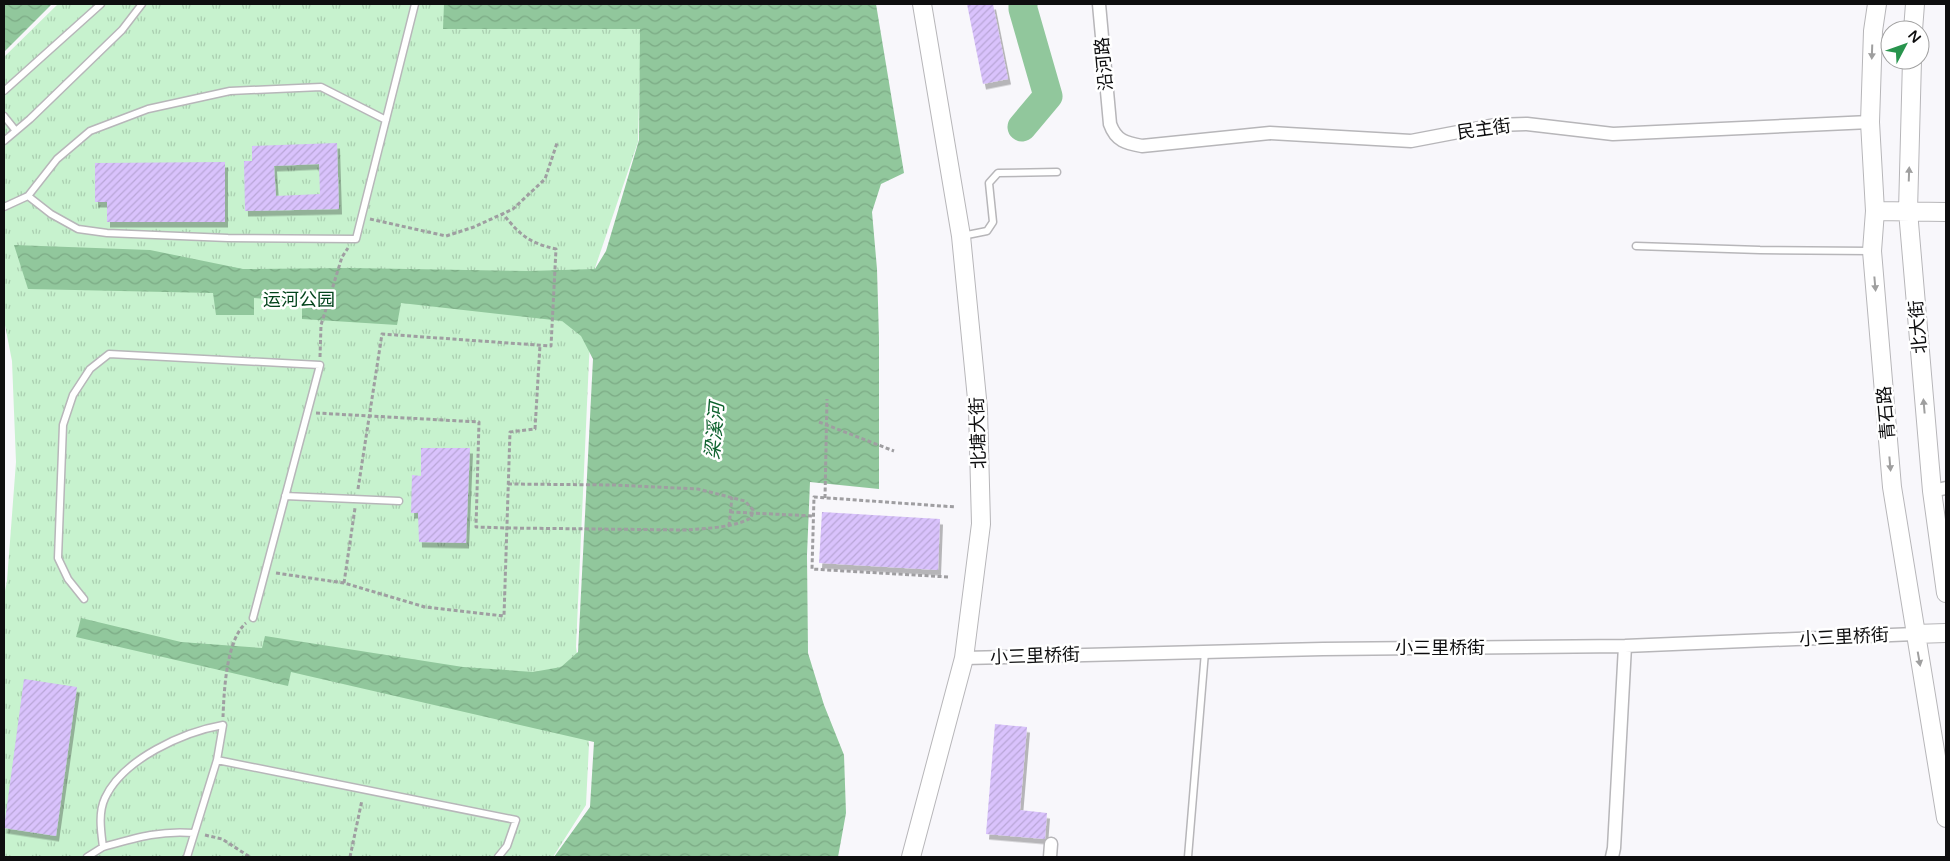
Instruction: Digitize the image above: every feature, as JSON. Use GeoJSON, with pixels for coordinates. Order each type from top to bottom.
{"type":"FeatureCollection","features":[{"type":"Feature","properties":{"kind":"main road","name":"北塘大街"},"geometry":{"type":"LineString","coordinates":[[911,857],[964,658],[981,524],[978,409],[961,236],[922,4]]}},
{"type":"Feature","properties":{"kind":"main road","name":"青石路"},"geometry":{"type":"LineString","coordinates":[[1877,4],[1873,31],[1870,122],[1875,211],[1872,251],[1892,486],[1946,818]]}},
{"type":"Feature","properties":{"kind":"main road"},"geometry":{"type":"LineString","coordinates":[[1914,20],[1915,4]]}},
{"type":"Feature","properties":{"kind":"main road","name":"北大街"},"geometry":{"type":"LineString","coordinates":[[1912,70],[1908,211],[1939,489],[1946,593]]}},
{"type":"Feature","properties":{"kind":"main road"},"geometry":{"type":"LineString","coordinates":[[1875,211],[1946,212]]}},
{"type":"Feature","properties":{"kind":"main road"},"geometry":{"type":"LineString","coordinates":[[1915,634],[1946,633]]}},
{"type":"Feature","properties":{"kind":"street","name":"沿河路"},"geometry":{"type":"LineString","coordinates":[[1099,4],[1110,124]]}},
{"type":"Feature","properties":{"kind":"street","name":"民主街"},"geometry":{"type":"LineString","coordinates":[[1110,124],[1113,134],[1124,143],[1142,146],[1270,133],[1411,141],[1495,125],[1519,124],[1613,134],[1870,122]]}},
{"type":"Feature","properties":{"kind":"street","name":"小三里桥街"},"geometry":{"type":"LineString","coordinates":[[964,658],[1323,648],[1625,646],[1915,634]]}},
{"type":"Feature","properties":{"kind":"street"},"geometry":{"type":"LineString","coordinates":[[1612,857],[1615,838],[1625,646]]}},
{"type":"Feature","properties":{"kind":"lane"},"geometry":{"type":"LineString","coordinates":[[4,91],[101,4]]}},
{"type":"Feature","properties":{"kind":"lane"},"geometry":{"type":"LineString","coordinates":[[4,141],[122,30],[142,4]]}},
{"type":"Feature","properties":{"kind":"lane"},"geometry":{"type":"LineString","coordinates":[[28,196],[51,214],[78,229],[107,233],[228,238],[356,239],[415,4]]}},
{"type":"Feature","properties":{"kind":"lane"},"geometry":{"type":"LineString","coordinates":[[4,207],[28,196],[57,159],[90,131],[148,109],[230,91],[321,87],[386,120]]}},
{"type":"Feature","properties":{"kind":"lane"},"geometry":{"type":"LineString","coordinates":[[4,116],[16,131]]}},
{"type":"Feature","properties":{"kind":"lane"},"geometry":{"type":"LineString","coordinates":[[961,236],[987,231],[993,222],[989,183],[998,173],[1057,172]]}},
{"type":"Feature","properties":{"kind":"lane"},"geometry":{"type":"LineString","coordinates":[[1636,246],[1872,251]]}},
{"type":"Feature","properties":{"kind":"lane"},"geometry":{"type":"LineString","coordinates":[[84,599],[68,579],[58,558],[63,425],[73,395],[90,369],[109,354],[320,365],[253,618]]}},
{"type":"Feature","properties":{"kind":"lane"},"geometry":{"type":"LineString","coordinates":[[285,496],[400,501]]}},
{"type":"Feature","properties":{"kind":"lane"},"geometry":{"type":"LineString","coordinates":[[1188,857],[1205,652]]}},
{"type":"Feature","properties":{"kind":"lane"},"geometry":{"type":"LineString","coordinates":[[102,847],[100,824],[104,799],[116,779],[133,764],[172,742],[204,728],[223,725],[217,760],[187,857]]}},
{"type":"Feature","properties":{"kind":"lane"},"geometry":{"type":"LineString","coordinates":[[217,760],[516,820],[507,846],[498,857]]}},
{"type":"Feature","properties":{"kind":"lane"},"geometry":{"type":"LineString","coordinates":[[87,857],[102,847],[143,835],[172,831],[194,833]]}},
{"type":"Feature","properties":{"kind":"path"},"geometry":{"type":"LineString","coordinates":[[362,217],[446,236],[474,228],[513,208],[545,179],[557,143]]}},
{"type":"Feature","properties":{"kind":"path"},"geometry":{"type":"LineString","coordinates":[[344,583],[382,334],[551,346],[556,249],[536,244],[515,229],[503,214]]}},
{"type":"Feature","properties":{"kind":"path"},"geometry":{"type":"LineString","coordinates":[[320,365],[322,325],[342,256]]}},
{"type":"Feature","properties":{"kind":"path"},"geometry":{"type":"LineString","coordinates":[[265,571],[344,583],[425,608],[504,616],[510,432],[535,429],[540,345]]}},
{"type":"Feature","properties":{"kind":"path"},"geometry":{"type":"LineString","coordinates":[[825,498],[827,399]]}},
{"type":"Feature","properties":{"kind":"path"},"geometry":{"type":"LineString","coordinates":[[307,413],[479,422],[476,528],[678,530],[729,526],[751,518],[753,510],[745,501],[698,488],[508,484]]}},
{"type":"Feature","properties":{"kind":"path"},"geometry":{"type":"LineString","coordinates":[[819,422],[894,451]]}},
{"type":"Feature","properties":{"kind":"path"},"geometry":{"type":"LineString","coordinates":[[729,526],[732,497]]}},
{"type":"Feature","properties":{"kind":"path"},"geometry":{"type":"LineString","coordinates":[[948,577],[812,569],[814,497],[956,507]]}},
{"type":"Feature","properties":{"kind":"path"},"geometry":{"type":"LineString","coordinates":[[730,512],[814,516]]}},
{"type":"Feature","properties":{"kind":"path"},"geometry":{"type":"LineString","coordinates":[[223,725],[224,678],[238,629]]}},
{"type":"Feature","properties":{"kind":"path"},"geometry":{"type":"LineString","coordinates":[[350,857],[364,789]]}},
{"type":"Feature","properties":{"kind":"path"},"geometry":{"type":"LineString","coordinates":[[194,833],[222,839],[250,857]]}},
{"type":"Feature","properties":{"kind":"green space","name":"运河公园"},"geometry":{"type":"Polygon","coordinates":[[[58,4],[632,4],[641,29],[638,142],[595,268],[589,360],[576,647],[589,744],[586,805],[553,857],[4,857],[4,596],[7,581],[16,462],[12,361],[4,320],[4,57],[58,4]]]}},
{"type":"Feature","properties":{"kind":"water"},"geometry":{"type":"Polygon","coordinates":[[[4,4],[52,4],[4,52],[4,4]]]}},
{"type":"Feature","properties":{"kind":"water","name":"梁溪河"},"geometry":{"type":"Polygon","coordinates":[[[444,4],[876,4],[904,173],[881,184],[872,212],[877,269],[879,338],[879,489],[810,482],[807,555],[808,653],[824,705],[844,755],[846,813],[838,857],[554,857],[590,807],[594,742],[291,672],[288,686],[76,637],[81,618],[181,642],[262,648],[265,636],[463,667],[533,672],[561,667],[578,652],[593,359],[581,336],[562,321],[401,303],[397,325],[302,319],[302,302],[254,298],[254,315],[216,315],[213,293],[28,289],[14,245],[150,250],[243,269],[350,268],[530,271],[595,269],[606,251],[639,140],[640,29],[443,29],[444,4]]]}},
{"type":"Feature","properties":{"kind":"building"},"geometry":{"type":"Polygon","coordinates":[[[967,4],[993,4],[1008,79],[983,84],[967,4]]]}},
{"type":"Feature","properties":{"kind":"building"},"geometry":{"type":"Polygon","coordinates":[[[337,143],[339,209],[245,211],[244,161],[252,161],[252,146],[337,143]],[[319,164],[274,166],[276,196],[320,194],[319,164]]]}},
{"type":"Feature","properties":{"kind":"building"},"geometry":{"type":"Polygon","coordinates":[[[225,162],[225,222],[107,222],[107,202],[95,202],[95,163],[225,162]]]}},
{"type":"Feature","properties":{"kind":"building"},"geometry":{"type":"Polygon","coordinates":[[[421,448],[470,448],[466,543],[419,542],[418,513],[411,513],[412,475],[421,476],[421,448]]]}},
{"type":"Feature","properties":{"kind":"building"},"geometry":{"type":"Polygon","coordinates":[[[822,512],[940,519],[938,570],[819,563],[822,512]]]}},
{"type":"Feature","properties":{"kind":"building"},"geometry":{"type":"Polygon","coordinates":[[[24,679],[77,687],[56,836],[4,828],[24,679]]]}},
{"type":"Feature","properties":{"kind":"building"},"geometry":{"type":"Polygon","coordinates":[[[995,724],[1027,727],[1020,810],[1047,813],[1045,839],[986,834],[995,724]]]}},
{"type":"Feature","properties":{"kind":"waterway"},"geometry":{"type":"LineString","coordinates":[[1022,127],[1048,96],[1023,4]]}}]}
